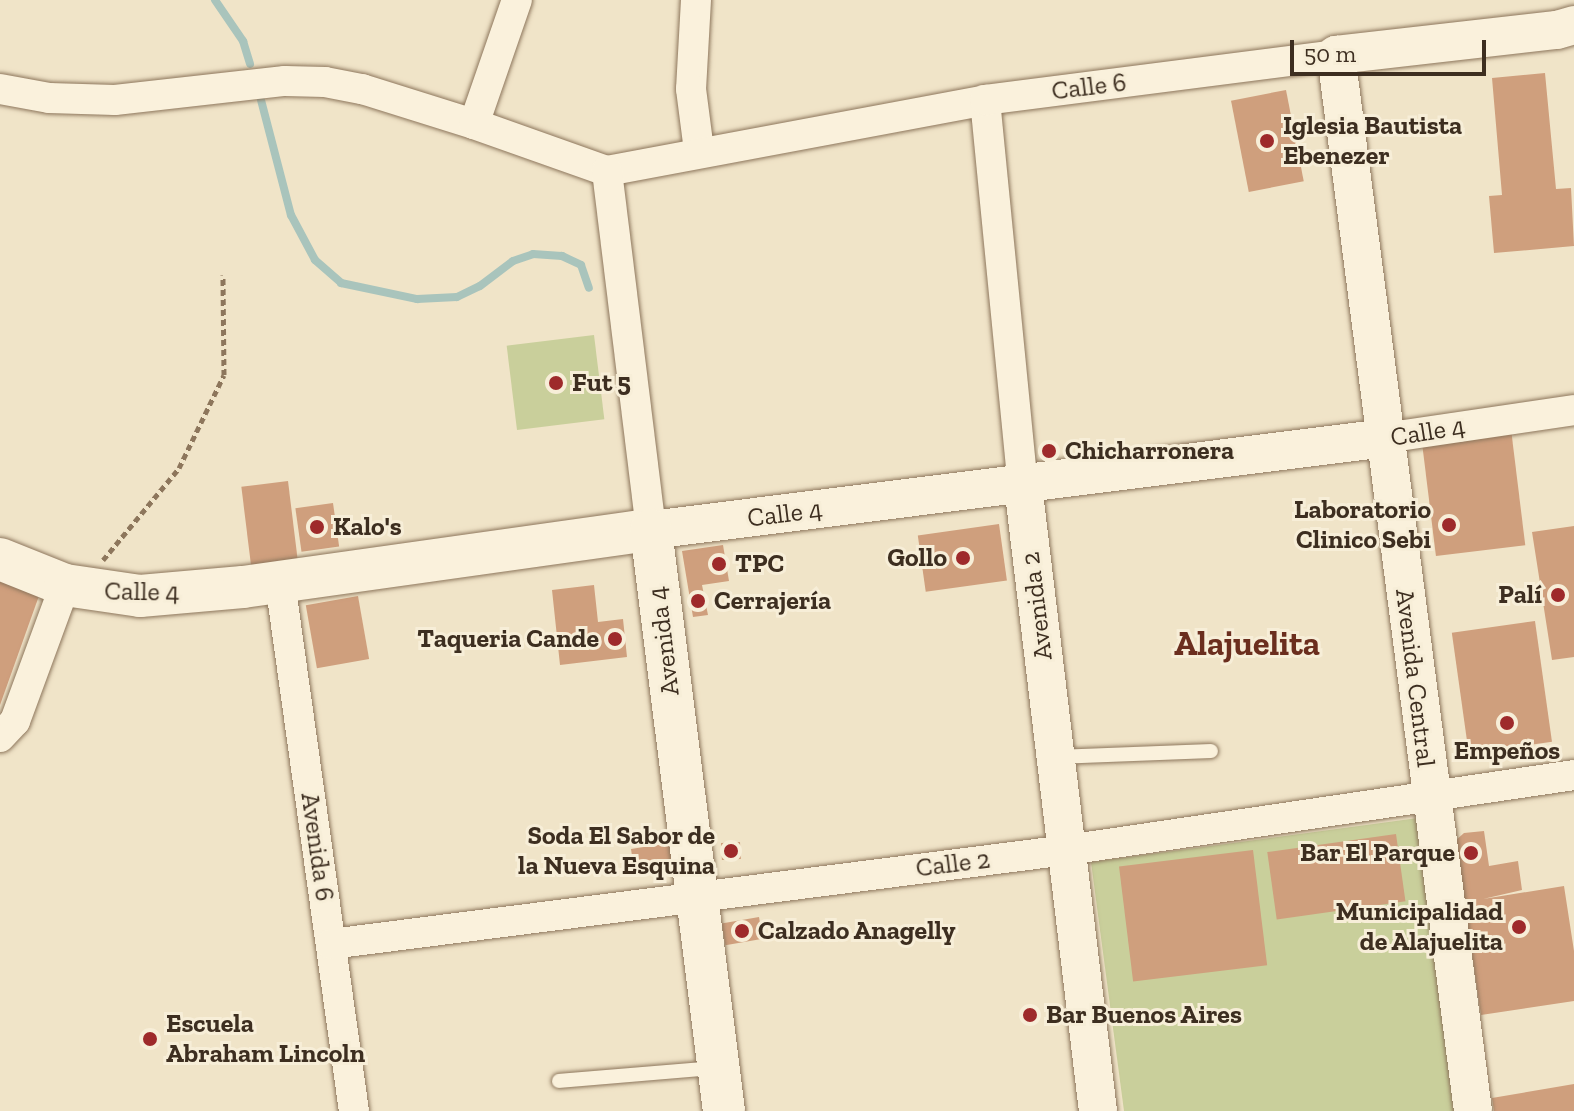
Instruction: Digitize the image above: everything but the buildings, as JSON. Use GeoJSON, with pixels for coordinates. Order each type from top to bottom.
{"type":"FeatureCollection","features":[{"type":"Feature","properties":{"kind":"main road","name":"Calle 4"},"geometry":{"type":"LineString","coordinates":[[0,559],[78,588],[140,596],[280,582],[651,530]]}},
{"type":"Feature","properties":{"kind":"main road","name":"Avenida 4"},"geometry":{"type":"LineString","coordinates":[[651,530],[694,896],[724,1111]]}},
{"type":"Feature","properties":{"kind":"street"},"geometry":{"type":"LineString","coordinates":[[474,124],[517,0]]}},
{"type":"Feature","properties":{"kind":"street"},"geometry":{"type":"LineString","coordinates":[[696,0],[691,89],[699,151]]}},
{"type":"Feature","properties":{"kind":"street","name":"Calle 6"},"geometry":{"type":"LineString","coordinates":[[607,171],[699,151],[985,100],[1557,30],[1574,25]]}},
{"type":"Feature","properties":{"kind":"street","name":"Avenida Central"},"geometry":{"type":"LineString","coordinates":[[1336,55],[1473,1111]]}},
{"type":"Feature","properties":{"kind":"street"},"geometry":{"type":"LineString","coordinates":[[0,89],[49,98],[115,100],[285,81],[325,82],[362,89],[474,124],[607,171]]}},
{"type":"Feature","properties":{"kind":"street","name":"Avenida 2"},"geometry":{"type":"LineString","coordinates":[[985,100],[1023,485],[1098,1111]]}},
{"type":"Feature","properties":{"kind":"street","name":"Avenida 4"},"geometry":{"type":"LineString","coordinates":[[607,171],[651,530]]}},
{"type":"Feature","properties":{"kind":"street","name":"Calle 4"},"geometry":{"type":"LineString","coordinates":[[651,530],[1385,438],[1574,410]]}},
{"type":"Feature","properties":{"kind":"street","name":"Avenida 6"},"geometry":{"type":"LineString","coordinates":[[280,582],[354,1111]]}},
{"type":"Feature","properties":{"kind":"street"},"geometry":{"type":"LineString","coordinates":[[0,737],[15,721],[78,588]]}},
{"type":"Feature","properties":{"kind":"street","name":"Calle 2"},"geometry":{"type":"LineString","coordinates":[[331,944],[1067,850],[1574,775]]}},
{"type":"Feature","properties":{"kind":"lane"},"geometry":{"type":"LineString","coordinates":[[1056,757],[1211,751]]}},
{"type":"Feature","properties":{"kind":"lane"},"geometry":{"type":"LineString","coordinates":[[559,1081],[718,1067]]}},
{"type":"Feature","properties":{"kind":"path"},"geometry":{"type":"LineString","coordinates":[[78,588],[179,468],[224,375],[223,275]]}},
{"type":"Feature","properties":{"kind":"green space","name":"Fut 5"},"geometry":{"type":"Polygon","coordinates":[[[594,335],[604,419],[517,430],[507,346],[594,335]]]}},
{"type":"Feature","properties":{"kind":"green space"},"geometry":{"type":"Polygon","coordinates":[[[1418,818],[1457,1111],[1124,1111],[1091,862],[1418,818]]]}},
{"type":"Feature","properties":{"kind":"waterway"},"geometry":{"type":"LineString","coordinates":[[215,0],[243,41],[250,64]]}},
{"type":"Feature","properties":{"kind":"waterway"},"geometry":{"type":"LineString","coordinates":[[261,100],[291,215],[315,260],[341,283],[417,299],[457,297],[480,286],[513,261],[533,254],[562,256],[581,265],[589,288]]}},
{"type":"Feature","properties":{"kind":"place","name":"Iglesia Bautista Ebenezer"},"geometry":{"type":"Point","coordinates":[1267,141]}},
{"type":"Feature","properties":{"kind":"place","name":"Fut 5"},"geometry":{"type":"Point","coordinates":[556,383]}},
{"type":"Feature","properties":{"kind":"place","name":"Chicharronera"},"geometry":{"type":"Point","coordinates":[1049,451]}},
{"type":"Feature","properties":{"kind":"place","name":"Laboratorio Clinico Sebi"},"geometry":{"type":"Point","coordinates":[1449,525]}},
{"type":"Feature","properties":{"kind":"place","name":"Kalo's"},"geometry":{"type":"Point","coordinates":[317,527]}},
{"type":"Feature","properties":{"kind":"place","name":"Gollo"},"geometry":{"type":"Point","coordinates":[963,558]}},
{"type":"Feature","properties":{"kind":"place","name":"TPC"},"geometry":{"type":"Point","coordinates":[719,564]}},
{"type":"Feature","properties":{"kind":"place","name":"Palí"},"geometry":{"type":"Point","coordinates":[1558,595]}},
{"type":"Feature","properties":{"kind":"place","name":"Cerrajería"},"geometry":{"type":"Point","coordinates":[698,601]}},
{"type":"Feature","properties":{"kind":"place","name":"Taqueria Cande"},"geometry":{"type":"Point","coordinates":[615,639]}},
{"type":"Feature","properties":{"kind":"place","name":"Empeños"},"geometry":{"type":"Point","coordinates":[1507,723]}},
{"type":"Feature","properties":{"kind":"place","name":"Soda El Sabor de la Nueva Esquina"},"geometry":{"type":"Point","coordinates":[731,851]}},
{"type":"Feature","properties":{"kind":"place","name":"Bar El Parque"},"geometry":{"type":"Point","coordinates":[1471,853]}},
{"type":"Feature","properties":{"kind":"place","name":"Municipalidad de Alajuelita"},"geometry":{"type":"Point","coordinates":[1519,927]}},
{"type":"Feature","properties":{"kind":"place","name":"Calzado Anagelly"},"geometry":{"type":"Point","coordinates":[742,931]}},
{"type":"Feature","properties":{"kind":"place","name":"Bar Buenos Aires"},"geometry":{"type":"Point","coordinates":[1030,1015]}},
{"type":"Feature","properties":{"kind":"place","name":"Escuela Abraham Lincoln"},"geometry":{"type":"Point","coordinates":[150,1039]}},
{"type":"Feature","properties":{"kind":"district","name":"Alajuelita"},"geometry":{"type":"Point","coordinates":[1247,644]}}]}
